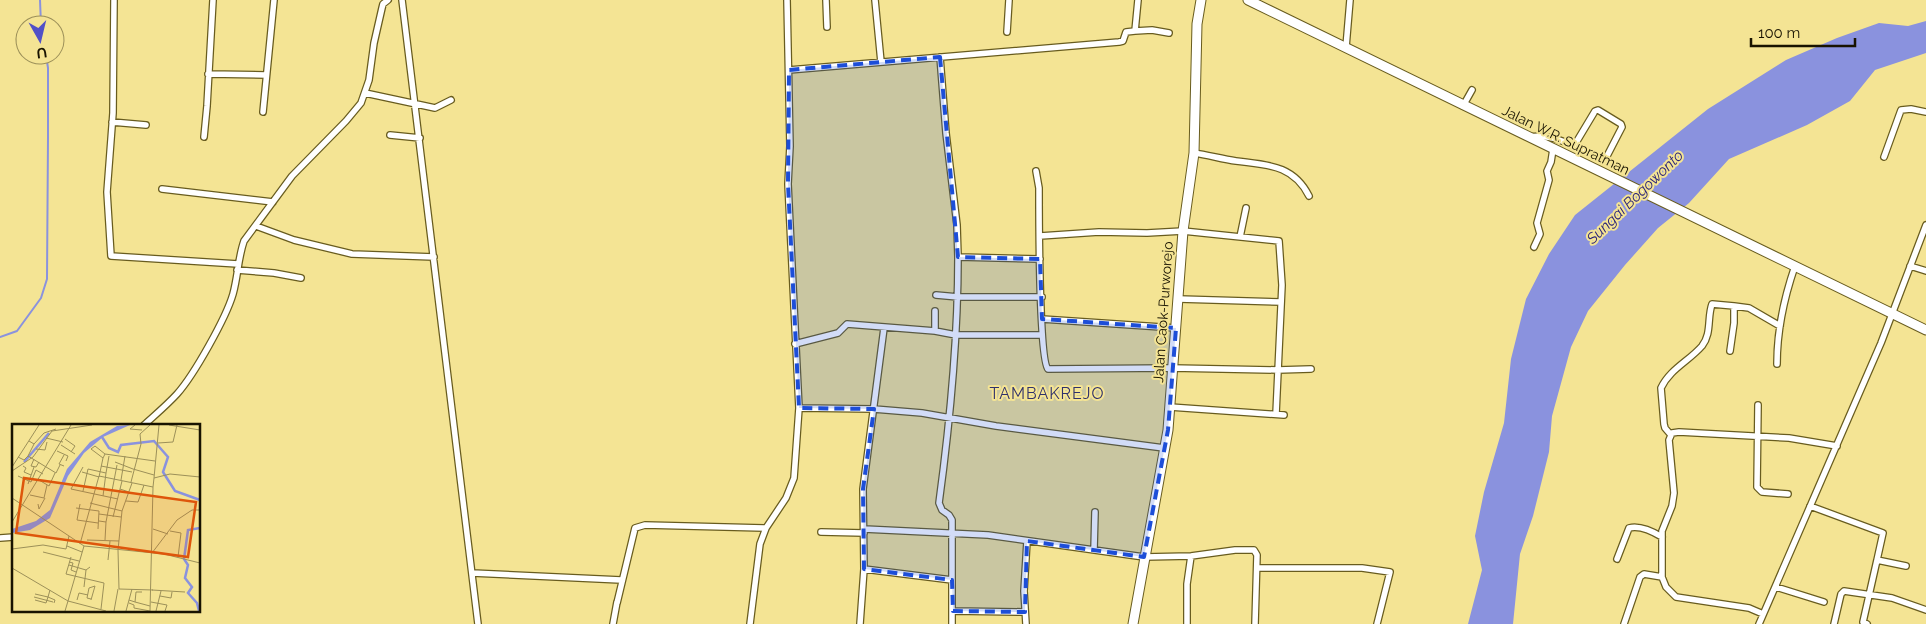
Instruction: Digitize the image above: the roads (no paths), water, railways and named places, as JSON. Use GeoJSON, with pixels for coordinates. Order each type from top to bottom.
{"type":"FeatureCollection","features":[{"type":"Feature","properties":{"kind":"main road","name":"Jalan Caok-Purworejo"},"geometry":{"type":"LineString","coordinates":[[1133,624],[1170,408],[1183,231],[1194,153],[1197,24],[1202,0]]}},
{"type":"Feature","properties":{"kind":"main road","name":"Jalan W.R. Supratman"},"geometry":{"type":"LineString","coordinates":[[1248,0],[1926,330]]}},
{"type":"Feature","properties":{"kind":"street"},"geometry":{"type":"LineString","coordinates":[[114,0],[112,122],[107,192],[111,256],[238,267],[301,278]]}},
{"type":"Feature","properties":{"kind":"street"},"geometry":{"type":"LineString","coordinates":[[204,137],[208,106],[208,74],[213,0]]}},
{"type":"Feature","properties":{"kind":"street"},"geometry":{"type":"LineString","coordinates":[[263,112],[274,0]]}},
{"type":"Feature","properties":{"kind":"street"},"geometry":{"type":"LineString","coordinates":[[145,424],[177,394],[196,367],[233,294],[244,241],[292,176],[361,103],[369,80],[374,43],[383,4],[388,0]]}},
{"type":"Feature","properties":{"kind":"street"},"geometry":{"type":"LineString","coordinates":[[402,0],[478,624]]}},
{"type":"Feature","properties":{"kind":"street"},"geometry":{"type":"LineString","coordinates":[[750,624],[759,551],[766,528],[791,488],[797,453],[799,408],[788,184],[790,146],[787,0]]}},
{"type":"Feature","properties":{"kind":"street"},"geometry":{"type":"LineString","coordinates":[[826,0],[827,26]]}},
{"type":"Feature","properties":{"kind":"street"},"geometry":{"type":"LineString","coordinates":[[875,0],[881,62]]}},
{"type":"Feature","properties":{"kind":"street"},"geometry":{"type":"LineString","coordinates":[[1007,32],[1010,0]]}},
{"type":"Feature","properties":{"kind":"street"},"geometry":{"type":"LineString","coordinates":[[1135,31],[1138,0]]}},
{"type":"Feature","properties":{"kind":"street"},"geometry":{"type":"LineString","coordinates":[[1346,47],[1350,0]]}},
{"type":"Feature","properties":{"kind":"street"},"geometry":{"type":"LineString","coordinates":[[789,70],[1122,42],[1126,32],[1135,31],[1152,30],[1169,33]]}},
{"type":"Feature","properties":{"kind":"street"},"geometry":{"type":"LineString","coordinates":[[940,57],[946,134],[957,225],[958,257],[956,335],[940,503],[942,510],[951,518],[952,624]]}},
{"type":"Feature","properties":{"kind":"street"},"geometry":{"type":"LineString","coordinates":[[208,74],[266,75]]}},
{"type":"Feature","properties":{"kind":"street"},"geometry":{"type":"LineString","coordinates":[[1463,106],[1472,90]]}},
{"type":"Feature","properties":{"kind":"street"},"geometry":{"type":"LineString","coordinates":[[366,93],[435,108],[451,100]]}},
{"type":"Feature","properties":{"kind":"street"},"geometry":{"type":"LineString","coordinates":[[1884,157],[1901,110],[1905,108],[1926,112]]}},
{"type":"Feature","properties":{"kind":"street"},"geometry":{"type":"LineString","coordinates":[[1529,138],[1540,136],[1554,138],[1603,158],[1607,156],[1622,127],[1615,120],[1598,110],[1595,111],[1574,146]]}},
{"type":"Feature","properties":{"kind":"street"},"geometry":{"type":"LineString","coordinates":[[112,122],[146,124]]}},
{"type":"Feature","properties":{"kind":"street"},"geometry":{"type":"LineString","coordinates":[[390,135],[420,138]]}},
{"type":"Feature","properties":{"kind":"street"},"geometry":{"type":"LineString","coordinates":[[1534,247],[1540,234],[1537,222],[1549,180],[1547,171],[1553,149]]}},
{"type":"Feature","properties":{"kind":"street"},"geometry":{"type":"LineString","coordinates":[[1194,153],[1267,164],[1283,169],[1302,184],[1309,196]]}},
{"type":"Feature","properties":{"kind":"street"},"geometry":{"type":"LineString","coordinates":[[1036,171],[1039,188],[1042,335],[1045,364],[1048,369],[1312,369]]}},
{"type":"Feature","properties":{"kind":"street"},"geometry":{"type":"LineString","coordinates":[[162,189],[273,202]]}},
{"type":"Feature","properties":{"kind":"street"},"geometry":{"type":"LineString","coordinates":[[1240,237],[1246,208]]}},
{"type":"Feature","properties":{"kind":"street"},"geometry":{"type":"LineString","coordinates":[[1759,624],[1893,314],[1910,266],[1924,235],[1926,225]]}},
{"type":"Feature","properties":{"kind":"street"},"geometry":{"type":"LineString","coordinates":[[256,226],[294,240],[352,254],[434,256]]}},
{"type":"Feature","properties":{"kind":"street"},"geometry":{"type":"LineString","coordinates":[[1040,236],[1098,232],[1147,233],[1183,231],[1279,241],[1282,285],[1280,361],[1276,414]]}},
{"type":"Feature","properties":{"kind":"street"},"geometry":{"type":"LineString","coordinates":[[958,257],[1040,259]]}},
{"type":"Feature","properties":{"kind":"street"},"geometry":{"type":"LineString","coordinates":[[1777,364],[1777,346],[1784,300],[1794,266]]}},
{"type":"Feature","properties":{"kind":"street"},"geometry":{"type":"LineString","coordinates":[[1910,266],[1926,271]]}},
{"type":"Feature","properties":{"kind":"street"},"geometry":{"type":"LineString","coordinates":[[936,295],[958,297],[1042,297]]}},
{"type":"Feature","properties":{"kind":"street"},"geometry":{"type":"LineString","coordinates":[[1179,299],[1256,303],[1281,302]]}},
{"type":"Feature","properties":{"kind":"street"},"geometry":{"type":"LineString","coordinates":[[1671,435],[1665,428],[1661,388],[1675,369],[1702,346],[1710,326],[1712,304],[1749,308],[1780,326]]}},
{"type":"Feature","properties":{"kind":"street"},"geometry":{"type":"LineString","coordinates":[[1730,351],[1735,319],[1734,306]]}},
{"type":"Feature","properties":{"kind":"street"},"geometry":{"type":"LineString","coordinates":[[935,311],[935,331]]}},
{"type":"Feature","properties":{"kind":"street"},"geometry":{"type":"LineString","coordinates":[[1042,319],[1176,328]]}},
{"type":"Feature","properties":{"kind":"street"},"geometry":{"type":"LineString","coordinates":[[795,344],[838,333],[847,324],[935,331],[956,335],[1042,335]]}},
{"type":"Feature","properties":{"kind":"street"},"geometry":{"type":"LineString","coordinates":[[860,624],[864,569],[863,489],[884,328]]}},
{"type":"Feature","properties":{"kind":"street"},"geometry":{"type":"LineString","coordinates":[[1758,405],[1757,487],[1762,492],[1788,494]]}},
{"type":"Feature","properties":{"kind":"street"},"geometry":{"type":"LineString","coordinates":[[799,408],[922,413],[1006,427],[1164,448]]}},
{"type":"Feature","properties":{"kind":"street"},"geometry":{"type":"LineString","coordinates":[[1170,408],[1284,416]]}},
{"type":"Feature","properties":{"kind":"street"},"geometry":{"type":"LineString","coordinates":[[1671,435],[1679,432],[1789,438],[1837,446]]}},
{"type":"Feature","properties":{"kind":"street"},"geometry":{"type":"LineString","coordinates":[[1671,435],[1669,440],[1674,493],[1662,537],[1662,577],[1666,586],[1676,597],[1719,605],[1749,608],[1763,614]]}},
{"type":"Feature","properties":{"kind":"street"},"geometry":{"type":"LineString","coordinates":[[1810,506],[1883,533],[1864,622],[1868,624]]}},
{"type":"Feature","properties":{"kind":"street"},"geometry":{"type":"LineString","coordinates":[[1094,550],[1095,512]]}},
{"type":"Feature","properties":{"kind":"street"},"geometry":{"type":"LineString","coordinates":[[613,624],[621,580],[635,528],[640,526],[766,528]]}},
{"type":"Feature","properties":{"kind":"street"},"geometry":{"type":"LineString","coordinates":[[1617,559],[1629,528],[1637,527],[1651,530],[1662,537]]}},
{"type":"Feature","properties":{"kind":"street"},"geometry":{"type":"LineString","coordinates":[[821,532],[864,531],[988,535],[1144,557],[1191,556],[1250,549],[1256,552],[1255,624]]}},
{"type":"Feature","properties":{"kind":"street"},"geometry":{"type":"LineString","coordinates":[[1026,624],[1024,591],[1027,541]]}},
{"type":"Feature","properties":{"kind":"street"},"geometry":{"type":"LineString","coordinates":[[1187,624],[1187,584],[1191,556]]}},
{"type":"Feature","properties":{"kind":"street"},"geometry":{"type":"LineString","coordinates":[[1877,560],[1906,566]]}},
{"type":"Feature","properties":{"kind":"street"},"geometry":{"type":"LineString","coordinates":[[1257,568],[1362,568],[1390,572],[1377,624]]}},
{"type":"Feature","properties":{"kind":"street"},"geometry":{"type":"LineString","coordinates":[[864,569],[952,580]]}},
{"type":"Feature","properties":{"kind":"street"},"geometry":{"type":"LineString","coordinates":[[472,574],[621,580]]}},
{"type":"Feature","properties":{"kind":"street"},"geometry":{"type":"LineString","coordinates":[[1624,624],[1640,576],[1644,574],[1662,577]]}},
{"type":"Feature","properties":{"kind":"street"},"geometry":{"type":"LineString","coordinates":[[1776,587],[1824,602]]}},
{"type":"Feature","properties":{"kind":"street"},"geometry":{"type":"LineString","coordinates":[[1834,624],[1842,592],[1892,598],[1926,610]]}},
{"type":"Feature","properties":{"kind":"street"},"geometry":{"type":"LineString","coordinates":[[952,611],[1025,612]]}},
{"type":"Feature","properties":{"kind":"water","name":"Sungai Bogowonto"},"geometry":{"type":"Polygon","coordinates":[[[1926,21],[1926,53],[1875,70],[1850,101],[1807,125],[1729,159],[1689,203],[1658,228],[1588,311],[1571,347],[1552,416],[1549,452],[1533,516],[1520,554],[1513,624],[1468,624],[1482,570],[1475,536],[1484,492],[1504,423],[1511,359],[1526,299],[1549,254],[1575,215],[1708,109],[1786,60],[1837,38],[1879,23],[1908,26],[1926,21]]]}},
{"type":"Feature","properties":{"kind":"waterway"},"geometry":{"type":"LineString","coordinates":[[40,0],[41,15]]}},
{"type":"Feature","properties":{"kind":"waterway"},"geometry":{"type":"LineString","coordinates":[[0,337],[17,331],[41,298],[47,279],[48,65]]}},
{"type":"Feature","properties":{"kind":"district","name":"TAMBAKREJO"},"geometry":{"type":"Point","coordinates":[1047,393]}}]}
